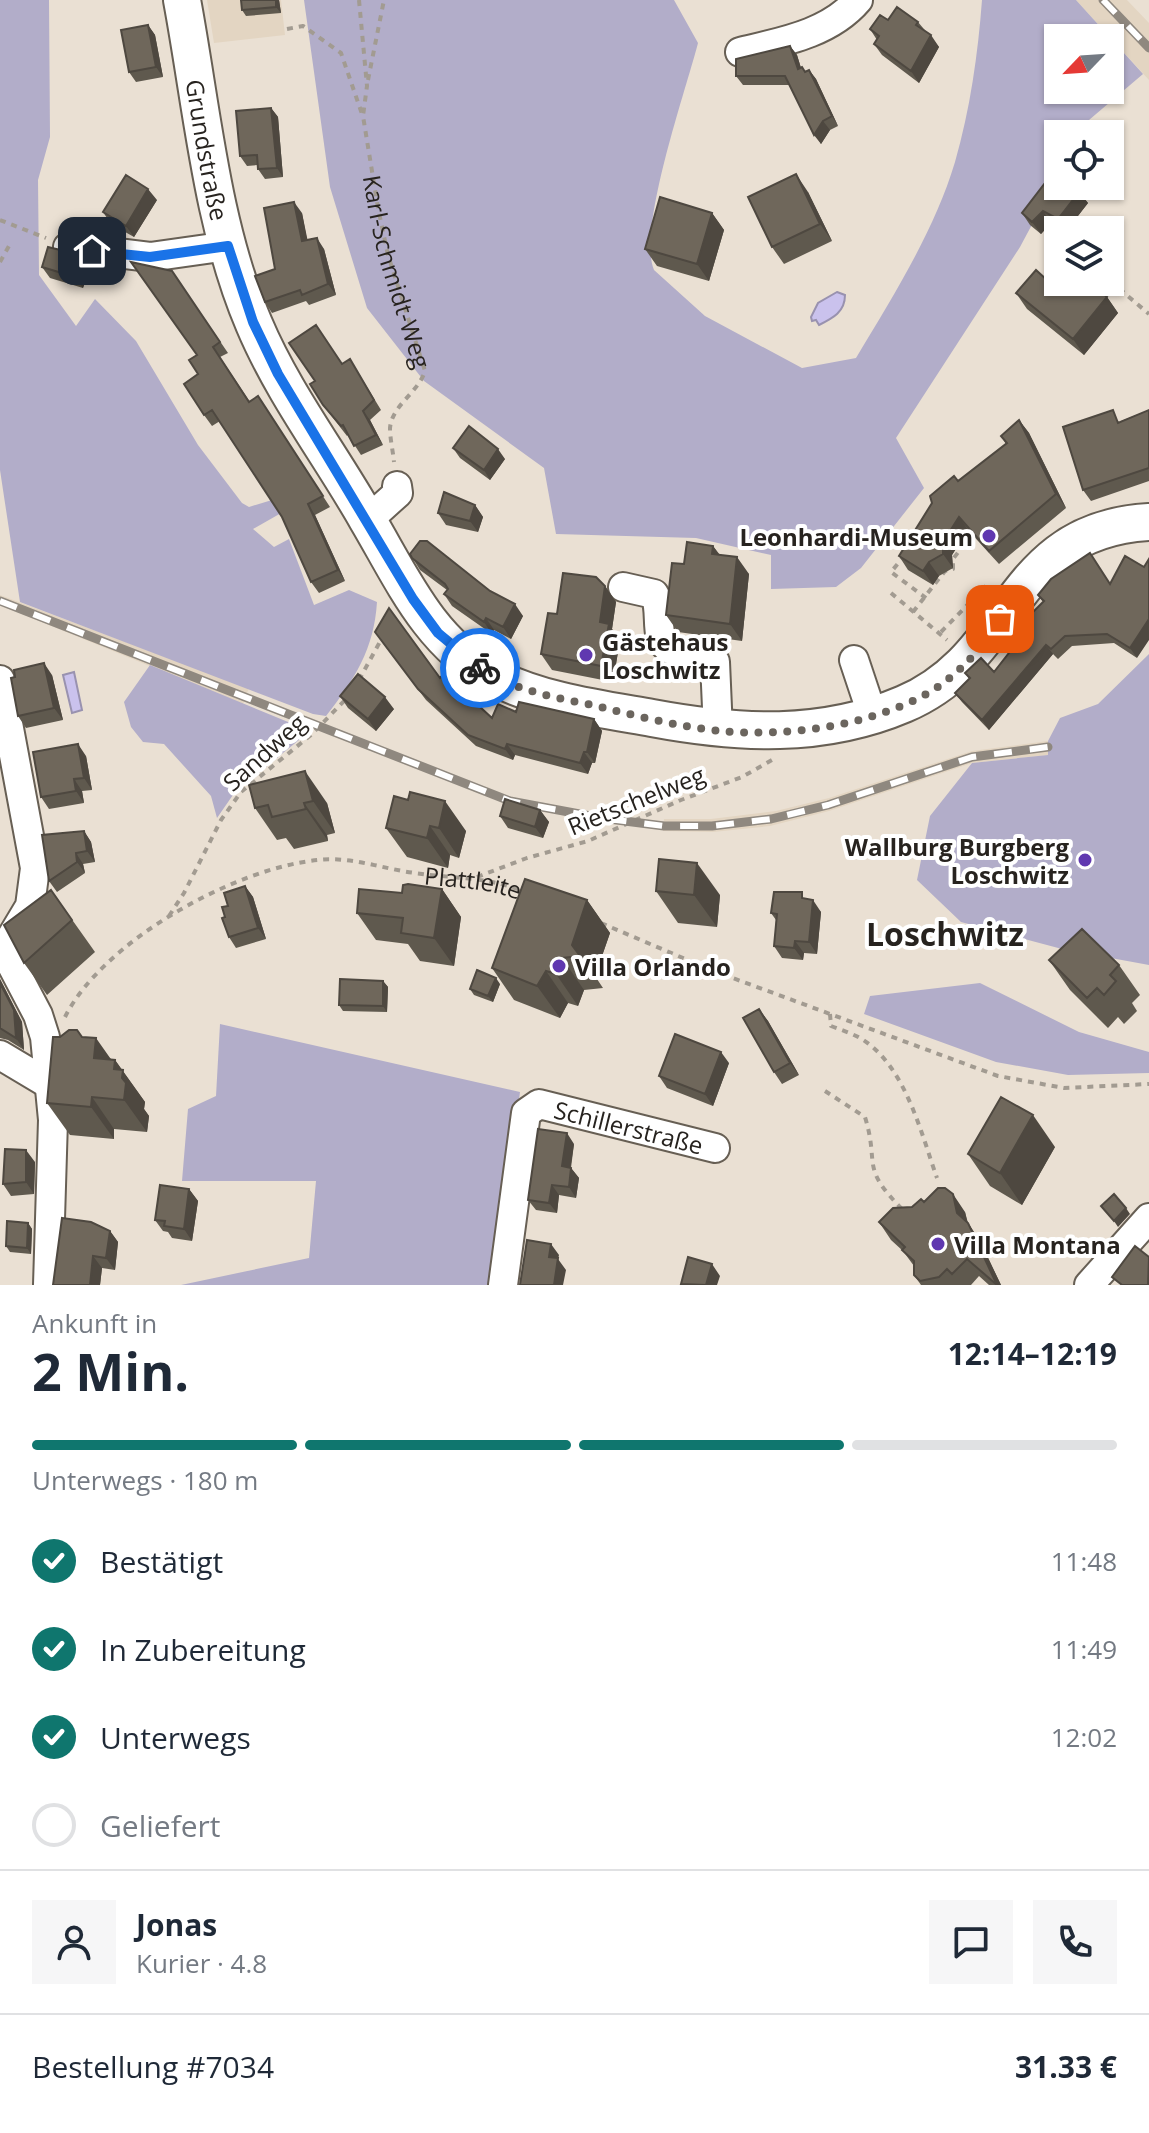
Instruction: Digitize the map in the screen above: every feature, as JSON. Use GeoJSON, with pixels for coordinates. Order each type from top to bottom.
{"type":"FeatureCollection","features":[{"type":"Feature","properties":{"kind":"main road","name":"Grundstraße"},"geometry":{"type":"LineString","coordinates":[[182,0],[228,246],[253,322],[278,374],[413,599],[438,633],[458,653],[491,675],[543,694],[718,731],[787,730],[872,714],[929,692],[969,662],[1026,580],[1049,558],[1100,531],[1149,522]]}},
{"type":"Feature","properties":{"kind":"street"},"geometry":{"type":"LineString","coordinates":[[740,52],[796,38],[832,22],[858,0]]}},
{"type":"Feature","properties":{"kind":"street"},"geometry":{"type":"LineString","coordinates":[[68,247],[150,257],[228,246]]}},
{"type":"Feature","properties":{"kind":"street"},"geometry":{"type":"LineString","coordinates":[[368,520],[398,493],[397,486]]}},
{"type":"Feature","properties":{"kind":"street"},"geometry":{"type":"LineString","coordinates":[[623,587],[654,594],[659,601],[661,639],[669,649],[703,655],[715,662],[718,731]]}},
{"type":"Feature","properties":{"kind":"street"},"geometry":{"type":"LineString","coordinates":[[854,660],[872,714]]}},
{"type":"Feature","properties":{"kind":"street"},"geometry":{"type":"LineString","coordinates":[[0,680],[35,868],[30,906],[6,954],[42,1026],[53,1120],[48,1285]]}},
{"type":"Feature","properties":{"kind":"street"},"geometry":{"type":"LineString","coordinates":[[0,1055],[47,1083]]}},
{"type":"Feature","properties":{"kind":"street","name":"Schillerstraße"},"geometry":{"type":"LineString","coordinates":[[503,1285],[526,1113],[539,1104],[715,1148]]}},
{"type":"Feature","properties":{"kind":"street"},"geometry":{"type":"LineString","coordinates":[[1089,1285],[1149,1218]]}},
{"type":"Feature","properties":{"kind":"path","name":"Karl-Schmidt-Weg"},"geometry":{"type":"LineString","coordinates":[[359,0],[367,86],[363,116],[388,255],[425,371],[421,384],[395,413],[390,427],[397,486]]}},
{"type":"Feature","properties":{"kind":"path"},"geometry":{"type":"LineString","coordinates":[[367,86],[384,0]]}},
{"type":"Feature","properties":{"kind":"path"},"geometry":{"type":"LineString","coordinates":[[287,29],[303,26],[341,53],[363,116]]}},
{"type":"Feature","properties":{"kind":"path"},"geometry":{"type":"LineString","coordinates":[[0,220],[68,247]]}},
{"type":"Feature","properties":{"kind":"path"},"geometry":{"type":"LineString","coordinates":[[0,262],[9,246]]}},
{"type":"Feature","properties":{"kind":"path"},"geometry":{"type":"LineString","coordinates":[[1124,293],[1149,314]]}},
{"type":"Feature","properties":{"kind":"path"},"geometry":{"type":"LineString","coordinates":[[913,612],[945,571],[954,567],[953,559],[967,544],[960,536]]}},
{"type":"Feature","properties":{"kind":"path"},"geometry":{"type":"LineString","coordinates":[[910,548],[891,572],[926,598]]}},
{"type":"Feature","properties":{"kind":"path"},"geometry":{"type":"LineString","coordinates":[[941,632],[996,576]]}},
{"type":"Feature","properties":{"kind":"path"},"geometry":{"type":"LineString","coordinates":[[891,593],[941,632],[969,662]]}},
{"type":"Feature","properties":{"kind":"path"},"geometry":{"type":"LineString","coordinates":[[356,684],[387,629]]}},
{"type":"Feature","properties":{"kind":"path","name":"Sandweg"},"geometry":{"type":"LineString","coordinates":[[167,919],[184,893],[221,820],[241,792],[311,735],[350,695]]}},
{"type":"Feature","properties":{"kind":"path","name":"Rietschelweg"},"geometry":{"type":"LineString","coordinates":[[477,877],[527,858],[588,841],[742,777],[777,756],[787,730]]}},
{"type":"Feature","properties":{"kind":"path","name":"Plattleite"},"geometry":{"type":"LineString","coordinates":[[64,1030],[65,1015],[88,984],[116,956],[190,904],[251,877],[318,860],[358,862],[414,873],[477,877],[537,897]]}},
{"type":"Feature","properties":{"kind":"path"},"geometry":{"type":"LineString","coordinates":[[590,918],[711,970],[998,1076],[1064,1088],[1149,1084]]}},
{"type":"Feature","properties":{"kind":"path"},"geometry":{"type":"LineString","coordinates":[[830,1013],[831,1026],[862,1039],[891,1068],[915,1116],[937,1178]]}},
{"type":"Feature","properties":{"kind":"path"},"geometry":{"type":"LineString","coordinates":[[825,1091],[865,1117],[869,1161],[878,1186],[905,1212]]}},
{"type":"Feature","properties":{"kind":"shaded area"},"geometry":{"type":"Polygon","coordinates":[[[0,0],[49,0],[50,137],[38,180],[39,275],[76,326],[95,299],[136,341],[198,445],[242,503],[249,507],[272,500],[297,504],[253,529],[274,547],[289,539],[314,605],[349,590],[377,602],[372,634],[361,663],[326,716],[313,714],[20,602],[0,470],[0,0]]]}},
{"type":"Feature","properties":{"kind":"shaded area"},"geometry":{"type":"Polygon","coordinates":[[[207,0],[281,0],[285,35],[214,43],[207,0]]]}},
{"type":"Feature","properties":{"kind":"shaded area"},"geometry":{"type":"Polygon","coordinates":[[[304,0],[674,0],[698,43],[657,193],[652,224],[654,270],[705,316],[802,368],[856,358],[924,238],[946,188],[965,122],[973,82],[982,0],[1076,0],[1098,24],[1044,24],[1044,104],[1108,104],[1089,120],[1044,120],[1045,200],[1020,247],[896,438],[924,488],[861,568],[836,587],[771,589],[771,555],[696,538],[556,534],[544,468],[424,381],[367,308],[330,187],[304,0]]]}},
{"type":"Feature","properties":{"kind":"shaded area"},"geometry":{"type":"Polygon","coordinates":[[[1076,0],[1127,0],[1149,23],[1149,80],[1124,53],[1124,24],[1098,24],[1076,0]]]}},
{"type":"Feature","properties":{"kind":"shaded area"},"geometry":{"type":"Polygon","coordinates":[[[1124,53],[1143,74],[1124,90],[1124,53]]]}},
{"type":"Feature","properties":{"kind":"shaded area"},"geometry":{"type":"Polygon","coordinates":[[[837,292],[845,295],[840,310],[819,325],[816,320],[812,321],[818,303],[837,292]]]}},
{"type":"Feature","properties":{"kind":"shaded area"},"geometry":{"type":"Polygon","coordinates":[[[0,595],[249,688],[243,704],[0,605],[0,595]]]}},
{"type":"Feature","properties":{"kind":"shaded area"},"geometry":{"type":"Polygon","coordinates":[[[1149,654],[1149,965],[1062,949],[961,922],[917,880],[930,816],[972,763],[1048,755],[1048,741],[1060,718],[1098,704],[1149,654]]]}},
{"type":"Feature","properties":{"kind":"shaded area"},"geometry":{"type":"Polygon","coordinates":[[[150,665],[310,731],[235,792],[217,818],[211,796],[164,744],[143,742],[131,727],[124,702],[150,665]]]}},
{"type":"Feature","properties":{"kind":"shaded area"},"geometry":{"type":"Polygon","coordinates":[[[74,672],[82,710],[72,713],[63,675],[74,672]]]}},
{"type":"Feature","properties":{"kind":"shaded area"},"geometry":{"type":"Polygon","coordinates":[[[1048,741],[1049,755],[972,763],[829,811],[770,826],[713,832],[663,831],[664,819],[711,819],[776,811],[829,798],[972,751],[1048,741]]]}},
{"type":"Feature","properties":{"kind":"shaded area"},"geometry":{"type":"Polygon","coordinates":[[[980,983],[1079,1032],[1149,1052],[1149,1073],[1068,1075],[996,1062],[864,1014],[870,996],[980,983]]]}},
{"type":"Feature","properties":{"kind":"shaded area"},"geometry":{"type":"Polygon","coordinates":[[[220,1024],[520,1092],[494,1285],[181,1285],[309,1258],[316,1181],[182,1181],[188,1109],[216,1096],[220,1024]]]}},
{"type":"Feature","properties":{"kind":"building"},"geometry":{"type":"Polygon","coordinates":[[[241,0],[276,0],[276,7],[242,10],[241,0]]]}},
{"type":"Feature","properties":{"kind":"building"},"geometry":{"type":"Polygon","coordinates":[[[897,7],[931,35],[911,71],[874,44],[879,36],[870,29],[880,15],[888,20],[897,7]]]}},
{"type":"Feature","properties":{"kind":"building"},"geometry":{"type":"Polygon","coordinates":[[[148,25],[156,67],[129,72],[121,30],[148,25]]]}},
{"type":"Feature","properties":{"kind":"building"},"geometry":{"type":"Polygon","coordinates":[[[790,46],[798,69],[809,70],[832,116],[823,121],[814,135],[785,76],[736,76],[736,59],[790,46]]]}},
{"type":"Feature","properties":{"kind":"building"},"geometry":{"type":"Polygon","coordinates":[[[271,108],[277,168],[258,169],[257,155],[240,156],[236,111],[271,108]]]}},
{"type":"Feature","properties":{"kind":"building"},"geometry":{"type":"Polygon","coordinates":[[[796,174],[820,224],[772,247],[748,197],[796,174]]]}},
{"type":"Feature","properties":{"kind":"building"},"geometry":{"type":"Polygon","coordinates":[[[126,175],[148,189],[126,226],[103,212],[126,175]]]}},
{"type":"Feature","properties":{"kind":"building"},"geometry":{"type":"Polygon","coordinates":[[[1044,184],[1044,200],[1073,200],[1060,216],[1043,211],[1032,222],[1022,213],[1044,184]]]}},
{"type":"Feature","properties":{"kind":"building"},"geometry":{"type":"Polygon","coordinates":[[[660,197],[712,213],[697,264],[645,249],[660,197]]]}},
{"type":"Feature","properties":{"kind":"building"},"geometry":{"type":"Polygon","coordinates":[[[294,202],[302,241],[317,238],[328,284],[302,295],[300,290],[265,302],[255,276],[275,269],[264,208],[294,202]]]}},
{"type":"Feature","properties":{"kind":"building"},"geometry":{"type":"Polygon","coordinates":[[[48,247],[81,255],[75,277],[42,267],[48,247]]]}},
{"type":"Feature","properties":{"kind":"building"},"geometry":{"type":"Polygon","coordinates":[[[131,262],[172,271],[220,342],[213,347],[249,402],[258,396],[323,496],[308,504],[338,570],[311,582],[282,517],[212,410],[204,415],[184,384],[198,374],[189,360],[197,355],[131,262]]]}},
{"type":"Feature","properties":{"kind":"building"},"geometry":{"type":"Polygon","coordinates":[[[1036,270],[1044,277],[1044,296],[1107,297],[1073,339],[1016,293],[1036,270]]]}},
{"type":"Feature","properties":{"kind":"building"},"geometry":{"type":"Polygon","coordinates":[[[316,325],[342,364],[350,359],[374,400],[363,411],[376,435],[354,446],[343,425],[323,405],[310,384],[315,381],[289,343],[316,325]]]}},
{"type":"Feature","properties":{"kind":"building"},"geometry":{"type":"Polygon","coordinates":[[[1113,410],[1118,423],[1149,410],[1149,468],[1083,490],[1063,427],[1113,410]]]}},
{"type":"Feature","properties":{"kind":"building"},"geometry":{"type":"Polygon","coordinates":[[[1019,420],[1056,494],[989,551],[959,517],[943,542],[943,554],[929,562],[923,571],[899,556],[932,503],[930,496],[954,476],[958,481],[1007,443],[1001,436],[1019,420]]]}},
{"type":"Feature","properties":{"kind":"building"},"geometry":{"type":"Polygon","coordinates":[[[469,426],[498,449],[484,470],[453,448],[469,426]]]}},
{"type":"Feature","properties":{"kind":"building"},"geometry":{"type":"Polygon","coordinates":[[[444,492],[475,505],[470,521],[438,513],[444,492]]]}},
{"type":"Feature","properties":{"kind":"building"},"geometry":{"type":"Polygon","coordinates":[[[420,541],[427,541],[490,591],[515,604],[503,627],[486,618],[484,622],[444,594],[448,589],[445,584],[410,554],[420,541]]]}},
{"type":"Feature","properties":{"kind":"building"},"geometry":{"type":"Polygon","coordinates":[[[687,542],[713,546],[712,554],[737,557],[730,624],[666,615],[672,563],[684,564],[687,542]]]}},
{"type":"Feature","properties":{"kind":"building"},"geometry":{"type":"Polygon","coordinates":[[[1090,553],[1110,584],[1125,556],[1144,567],[1149,559],[1149,619],[1130,648],[1107,634],[1065,636],[1051,649],[1046,645],[982,720],[955,693],[970,678],[965,673],[981,658],[994,672],[1030,626],[1025,620],[1044,601],[1038,595],[1051,579],[1090,553]]]}},
{"type":"Feature","properties":{"kind":"building"},"geometry":{"type":"Polygon","coordinates":[[[563,573],[596,577],[605,586],[600,622],[609,624],[601,666],[541,654],[548,613],[557,614],[563,573]]]}},
{"type":"Feature","properties":{"kind":"building"},"geometry":{"type":"Polygon","coordinates":[[[389,608],[440,678],[444,674],[492,718],[498,704],[516,712],[519,702],[594,719],[587,752],[584,752],[580,763],[507,744],[505,749],[468,735],[418,689],[375,632],[389,608]]]}},
{"type":"Feature","properties":{"kind":"building"},"geometry":{"type":"Polygon","coordinates":[[[44,663],[54,708],[18,716],[11,678],[15,677],[14,670],[44,663]]]}},
{"type":"Feature","properties":{"kind":"building"},"geometry":{"type":"Polygon","coordinates":[[[358,674],[385,697],[368,719],[340,696],[358,674]]]}},
{"type":"Feature","properties":{"kind":"building"},"geometry":{"type":"Polygon","coordinates":[[[78,744],[84,778],[74,779],[76,791],[41,797],[33,752],[78,744]]]}},
{"type":"Feature","properties":{"kind":"building"},"geometry":{"type":"Polygon","coordinates":[[[305,771],[313,801],[304,803],[306,809],[272,817],[268,805],[255,808],[249,785],[305,771]]]}},
{"type":"Feature","properties":{"kind":"building"},"geometry":{"type":"Polygon","coordinates":[[[410,792],[445,801],[439,828],[430,826],[427,838],[386,828],[394,796],[408,800],[410,792]]]}},
{"type":"Feature","properties":{"kind":"building"},"geometry":{"type":"Polygon","coordinates":[[[505,799],[540,810],[535,827],[500,816],[505,799]]]}},
{"type":"Feature","properties":{"kind":"building"},"geometry":{"type":"Polygon","coordinates":[[[84,831],[87,851],[76,853],[77,862],[49,881],[42,835],[84,831]]]}},
{"type":"Feature","properties":{"kind":"building"},"geometry":{"type":"Polygon","coordinates":[[[659,859],[697,863],[694,895],[656,891],[659,859]]]}},
{"type":"Feature","properties":{"kind":"building"},"geometry":{"type":"Polygon","coordinates":[[[525,879],[587,900],[572,945],[580,956],[562,958],[556,974],[546,971],[537,986],[492,968],[525,879]]]}},
{"type":"Feature","properties":{"kind":"building"},"geometry":{"type":"Polygon","coordinates":[[[403,885],[442,889],[434,938],[401,933],[403,918],[357,913],[359,889],[402,893],[403,885]]]}},
{"type":"Feature","properties":{"kind":"building"},"geometry":{"type":"Polygon","coordinates":[[[245,886],[258,928],[229,937],[222,918],[225,917],[222,907],[228,906],[224,893],[245,886]]]}},
{"type":"Feature","properties":{"kind":"building"},"geometry":{"type":"Polygon","coordinates":[[[51,890],[72,920],[24,963],[4,925],[51,890]]]}},
{"type":"Feature","properties":{"kind":"building"},"geometry":{"type":"Polygon","coordinates":[[[774,892],[802,892],[802,898],[813,900],[809,942],[795,941],[794,948],[774,946],[777,914],[771,913],[774,892]]]}},
{"type":"Feature","properties":{"kind":"building"},"geometry":{"type":"Polygon","coordinates":[[[1082,929],[1119,965],[1110,975],[1116,981],[1104,995],[1097,988],[1087,998],[1049,960],[1082,929]]]}},
{"type":"Feature","properties":{"kind":"building"},"geometry":{"type":"Polygon","coordinates":[[[477,970],[496,978],[488,996],[470,989],[477,970]]]}},
{"type":"Feature","properties":{"kind":"building"},"geometry":{"type":"Polygon","coordinates":[[[340,979],[383,981],[383,1006],[339,1005],[340,979]]]}},
{"type":"Feature","properties":{"kind":"building"},"geometry":{"type":"Polygon","coordinates":[[[0,983],[14,1010],[16,1038],[0,1028],[0,983]]]}},
{"type":"Feature","properties":{"kind":"building"},"geometry":{"type":"Polygon","coordinates":[[[759,1009],[790,1063],[774,1072],[743,1018],[759,1009]]]}},
{"type":"Feature","properties":{"kind":"building"},"geometry":{"type":"Polygon","coordinates":[[[69,1030],[77,1030],[82,1037],[96,1038],[94,1058],[115,1060],[114,1069],[123,1070],[122,1078],[126,1083],[124,1100],[92,1097],[91,1107],[47,1103],[53,1037],[60,1037],[69,1030]]]}},
{"type":"Feature","properties":{"kind":"building"},"geometry":{"type":"Polygon","coordinates":[[[675,1034],[721,1052],[705,1094],[659,1076],[675,1034]]]}},
{"type":"Feature","properties":{"kind":"building"},"geometry":{"type":"Polygon","coordinates":[[[1001,1097],[1033,1115],[1000,1173],[968,1154],[1001,1097]]]}},
{"type":"Feature","properties":{"kind":"building"},"geometry":{"type":"Polygon","coordinates":[[[538,1129],[567,1133],[562,1166],[571,1168],[569,1187],[552,1185],[549,1203],[528,1200],[538,1129]]]}},
{"type":"Feature","properties":{"kind":"building"},"geometry":{"type":"Polygon","coordinates":[[[5,1149],[26,1150],[26,1182],[3,1184],[5,1149]]]}},
{"type":"Feature","properties":{"kind":"building"},"geometry":{"type":"Polygon","coordinates":[[[160,1185],[189,1189],[184,1229],[164,1226],[165,1221],[155,1220],[160,1185]]]}},
{"type":"Feature","properties":{"kind":"building","name":"Villa Montana"},"geometry":{"type":"Polygon","coordinates":[[[938,1188],[945,1188],[953,1194],[957,1213],[968,1223],[997,1285],[967,1259],[952,1274],[947,1269],[939,1277],[920,1281],[914,1275],[914,1261],[902,1250],[905,1247],[879,1222],[893,1208],[912,1207],[921,1199],[924,1202],[938,1188]]]}},
{"type":"Feature","properties":{"kind":"building"},"geometry":{"type":"Polygon","coordinates":[[[1114,1194],[1126,1208],[1114,1221],[1101,1206],[1114,1194]]]}},
{"type":"Feature","properties":{"kind":"building"},"geometry":{"type":"Polygon","coordinates":[[[62,1218],[91,1222],[110,1231],[106,1258],[93,1256],[90,1285],[53,1285],[62,1218]]]}},
{"type":"Feature","properties":{"kind":"building"},"geometry":{"type":"Polygon","coordinates":[[[7,1221],[28,1223],[27,1248],[6,1246],[7,1221]]]}},
{"type":"Feature","properties":{"kind":"building"},"geometry":{"type":"Polygon","coordinates":[[[527,1240],[551,1244],[549,1257],[558,1258],[554,1285],[520,1285],[527,1240]]]}},
{"type":"Feature","properties":{"kind":"building"},"geometry":{"type":"Polygon","coordinates":[[[1135,1246],[1149,1257],[1148,1285],[1122,1285],[1112,1277],[1135,1246]]]}},
{"type":"Feature","properties":{"kind":"building"},"geometry":{"type":"Polygon","coordinates":[[[688,1257],[712,1264],[706,1285],[681,1284],[688,1257]]]}},
{"type":"Feature","properties":{"kind":"railway"},"geometry":{"type":"LineString","coordinates":[[1103,0],[1149,48]]}},
{"type":"Feature","properties":{"kind":"railway"},"geometry":{"type":"LineString","coordinates":[[0,601],[510,801],[601,818],[664,826],[712,826],[771,819],[828,805],[972,757],[1048,747]]}},
{"type":"Feature","properties":{"kind":"way so far"},"geometry":{"type":"LineString","coordinates":[[480,668],[516,687],[628,714],[718,731],[787,730],[824,726],[872,714],[929,692],[969,662],[1000,619]]}},
{"type":"Feature","properties":{"kind":"place","name":"Leonhardi-Museum"},"geometry":{"type":"Point","coordinates":[989,536]}},
{"type":"Feature","properties":{"kind":"place","name":"Gästehaus Loschwitz"},"geometry":{"type":"Point","coordinates":[586,655]}},
{"type":"Feature","properties":{"kind":"place","name":"Wallburg Burgberg Loschwitz"},"geometry":{"type":"Point","coordinates":[1085,860]}},
{"type":"Feature","properties":{"kind":"place","name":"Villa Orlando"},"geometry":{"type":"Point","coordinates":[559,966]}},
{"type":"Feature","properties":{"kind":"place","name":"Villa Montana"},"geometry":{"type":"Point","coordinates":[938,1244]}},
{"type":"Feature","properties":{"kind":"district","name":"Loschwitz"},"geometry":{"type":"Point","coordinates":[945,933]}},
{"type":"Feature","properties":{"kind":"route"},"geometry":{"type":"LineString","coordinates":[[92,251],[150,257],[228,246],[253,322],[278,374],[368,520],[389,560],[438,633],[458,653],[480,668]]}}]}
